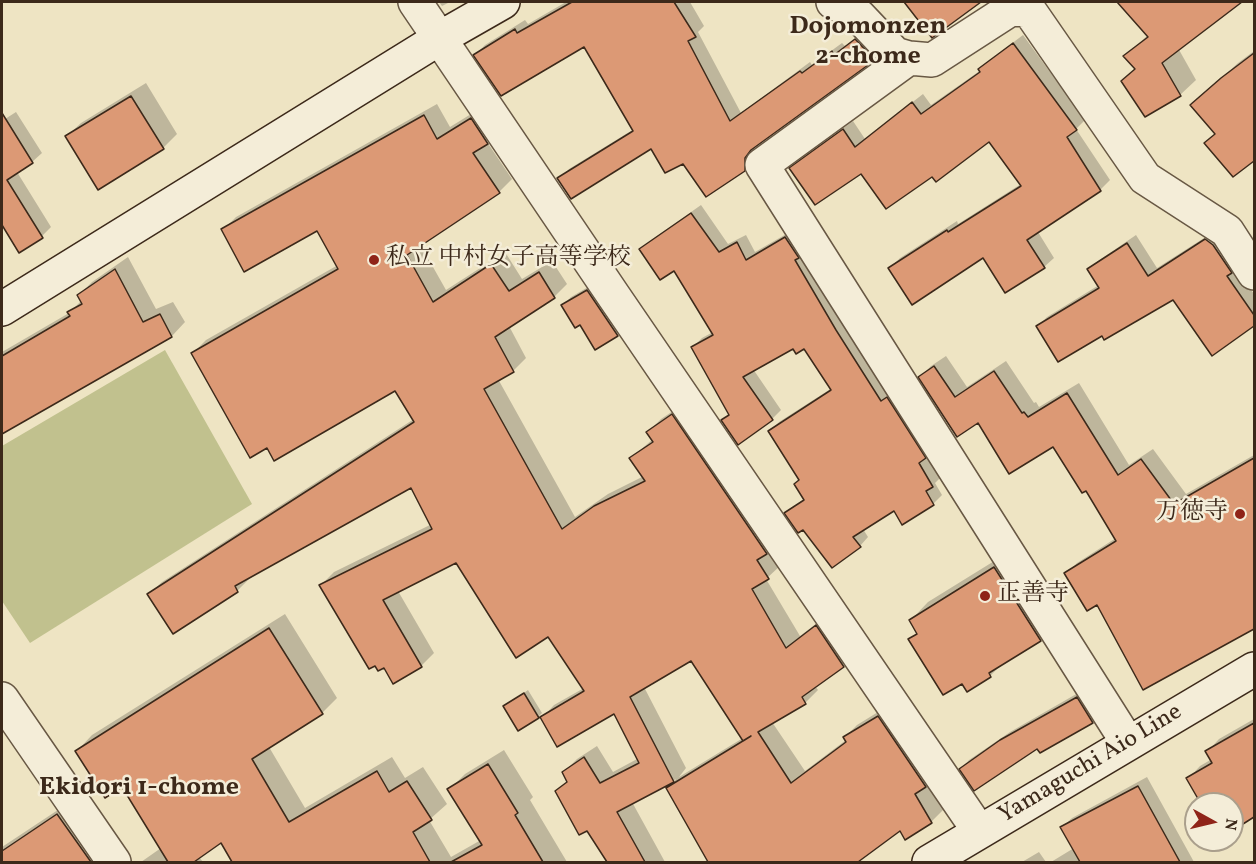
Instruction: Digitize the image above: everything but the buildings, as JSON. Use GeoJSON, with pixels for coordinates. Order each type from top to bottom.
{"type":"FeatureCollection","features":[{"type":"Feature","properties":{"kind":"street"},"geometry":{"type":"LineString","coordinates":[[415,2],[979,831]]}},
{"type":"Feature","properties":{"kind":"street"},"geometry":{"type":"LineString","coordinates":[[2,309],[440,38],[503,2]]}},
{"type":"Feature","properties":{"kind":"street"},"geometry":{"type":"LineString","coordinates":[[833,2],[859,16],[895,54],[932,60],[1011,9],[1029,10],[1145,178],[1227,231],[1254,273]]}},
{"type":"Feature","properties":{"kind":"street"},"geometry":{"type":"LineString","coordinates":[[909,58],[762,165],[1128,743]]}},
{"type":"Feature","properties":{"kind":"street","name":"Yamaguchi Aio Line"},"geometry":{"type":"LineString","coordinates":[[929,862],[1254,669]]}},
{"type":"Feature","properties":{"kind":"street"},"geometry":{"type":"LineString","coordinates":[[2,699],[114,862]]}},
{"type":"Feature","properties":{"kind":"green space"},"geometry":{"type":"Polygon","coordinates":[[[165,350],[252,504],[30,643],[2,601],[2,446],[165,350]]]}},
{"type":"Feature","properties":{"kind":"place","name":"私立 中村女子高等学校"},"geometry":{"type":"Point","coordinates":[374,260]}},
{"type":"Feature","properties":{"kind":"place","name":"万徳寺"},"geometry":{"type":"Point","coordinates":[1240,514]}},
{"type":"Feature","properties":{"kind":"place","name":"正善寺"},"geometry":{"type":"Point","coordinates":[985,596]}},
{"type":"Feature","properties":{"kind":"district","name":"Dojomonzen 2-chome"},"geometry":{"type":"Point","coordinates":[868,43]}},
{"type":"Feature","properties":{"kind":"district","name":"Ekidori 1-chome"},"geometry":{"type":"Point","coordinates":[139,789]}}]}
